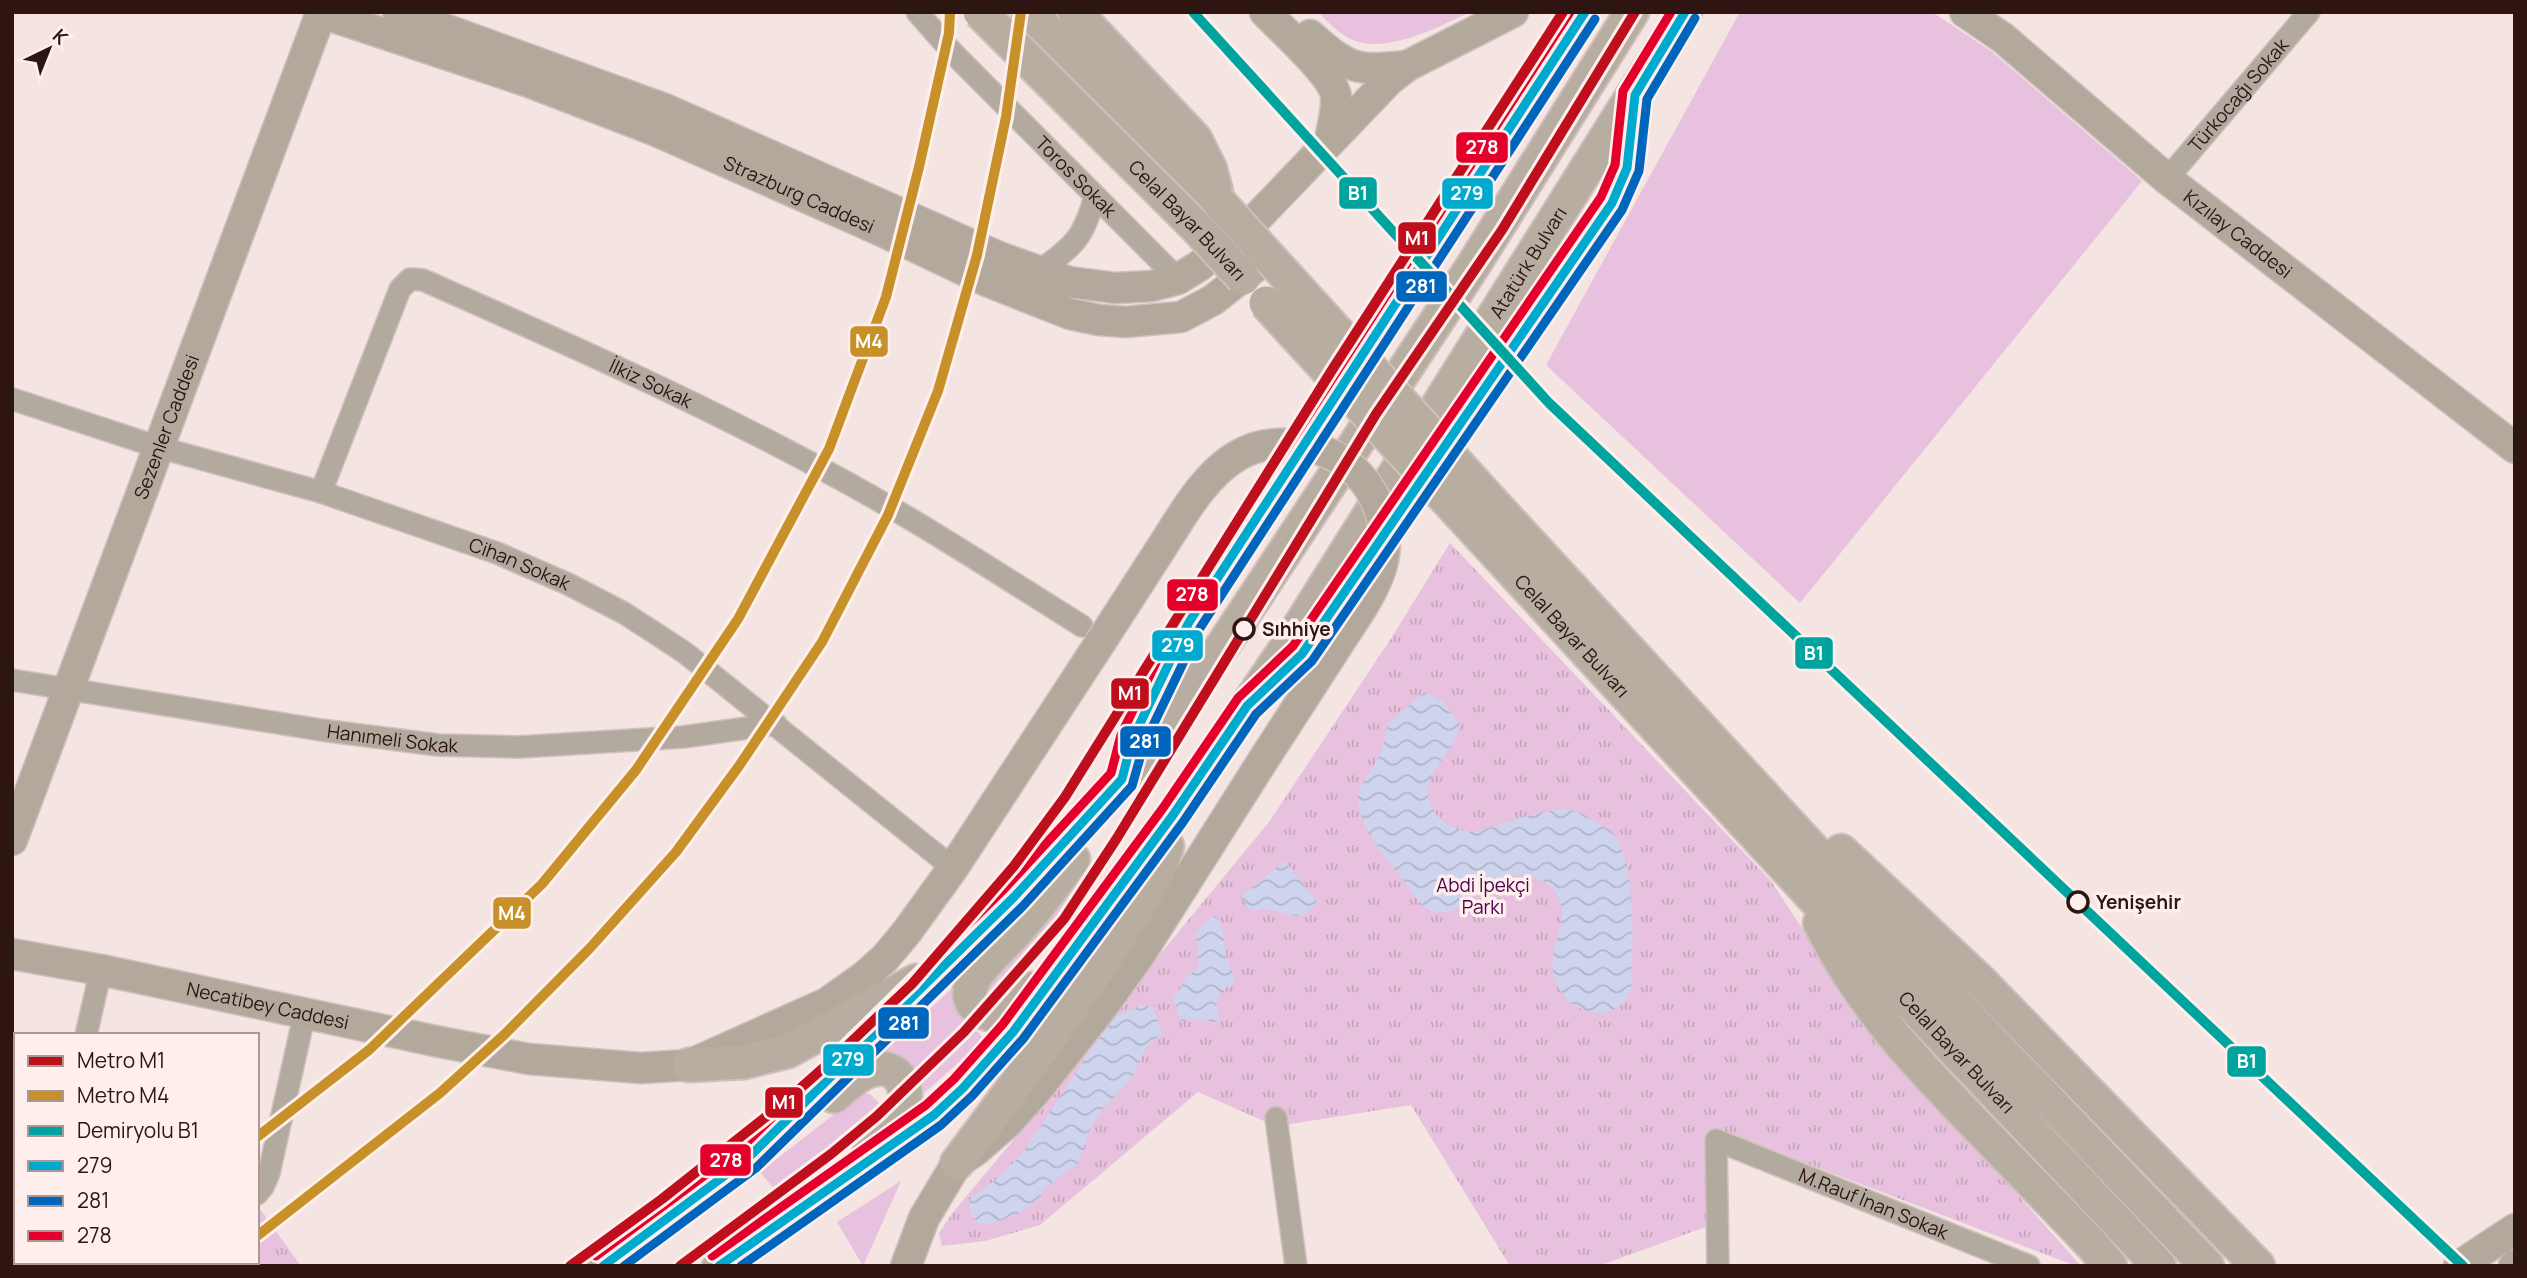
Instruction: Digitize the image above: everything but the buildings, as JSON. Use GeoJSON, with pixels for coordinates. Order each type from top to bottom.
{"type":"FeatureCollection","features":[{"type":"Feature","properties":{"kind":"main road","name":"Strazburg Caddesi"},"geometry":{"type":"LineString","coordinates":[[398,12],[665,109],[1038,272],[1069,282],[1116,288],[1152,286],[1178,279],[1199,267],[1226,246],[1271,202],[1373,94],[1408,66]]}},
{"type":"Feature","properties":{"kind":"main road","name":"Celal Bayar Bulvarı"},"geometry":{"type":"LineString","coordinates":[[980,12],[1196,227],[1243,278],[1704,731],[2159,1266]]}},
{"type":"Feature","properties":{"kind":"main road","name":"Celal Bayar Bulvarı"},"geometry":{"type":"LineString","coordinates":[[1029,12],[1269,255],[1492,525],[1800,884],[1940,1011],[2207,1266]]}},
{"type":"Feature","properties":{"kind":"main road"},"geometry":{"type":"LineString","coordinates":[[1075,12],[1195,139],[1210,169],[1218,201]]}},
{"type":"Feature","properties":{"kind":"main road"},"geometry":{"type":"LineString","coordinates":[[1265,12],[1329,78],[1336,94],[1329,141]]}},
{"type":"Feature","properties":{"kind":"main road"},"geometry":{"type":"LineString","coordinates":[[1288,12],[1308,33],[1344,62],[1371,69],[1408,66],[1513,12]]}},
{"type":"Feature","properties":{"kind":"main road"},"geometry":{"type":"LineString","coordinates":[[747,1159],[1014,897],[1122,779],[1175,712],[1224,644],[1471,269],[1632,12]]}},
{"type":"Feature","properties":{"kind":"main road","name":"Atatürk Bulvarı"},"geometry":{"type":"LineString","coordinates":[[719,1266],[949,1102],[1013,1032],[1173,815],[1290,641],[1685,12]]}},
{"type":"Feature","properties":{"kind":"main road","name":"Kızılay Caddesi"},"geometry":{"type":"LineString","coordinates":[[1965,12],[2008,42],[2167,179],[2515,449]]}},
{"type":"Feature","properties":{"kind":"main road","name":"Strazburg Caddesi"},"geometry":{"type":"LineString","coordinates":[[320,13],[528,82],[654,130],[941,260],[1070,314],[1125,322],[1181,317],[1213,300],[1269,255]]}},
{"type":"Feature","properties":{"kind":"main road","name":"Sezenler Caddesi"},"geometry":{"type":"LineString","coordinates":[[12,839],[320,13]]}},
{"type":"Feature","properties":{"kind":"main road"},"geometry":{"type":"LineString","coordinates":[[689,1065],[827,1003],[865,976],[906,933],[953,868],[1091,634],[1205,485],[1236,456],[1254,448],[1289,444],[1328,452],[1343,460],[1369,486],[1383,524],[1385,545],[1382,566],[1363,607],[1139,956],[1100,1010],[1008,1122],[957,1163]]}},
{"type":"Feature","properties":{"kind":"main road"},"geometry":{"type":"LineString","coordinates":[[1704,731],[1835,845],[1979,980],[2258,1266]]}},
{"type":"Feature","properties":{"kind":"main road"},"geometry":{"type":"LineString","coordinates":[[1098,917],[1009,1010],[993,1015],[975,1007],[970,993],[975,977],[1043,901],[1080,849],[1122,779]]}},
{"type":"Feature","properties":{"kind":"main road"},"geometry":{"type":"LineString","coordinates":[[906,1266],[924,1218],[940,1188],[1062,1022],[1146,895],[1164,855],[1173,815]]}},
{"type":"Feature","properties":{"kind":"main road"},"geometry":{"type":"LineString","coordinates":[[1800,884],[1851,979],[1881,1022],[2110,1266]]}},
{"type":"Feature","properties":{"kind":"main road","name":"Necatibey Caddesi"},"geometry":{"type":"LineString","coordinates":[[12,954],[529,1059],[641,1068],[689,1065]]}},
{"type":"Feature","properties":{"kind":"main road"},"geometry":{"type":"LineString","coordinates":[[689,1065],[744,1062],[788,1051],[940,970]]}},
{"type":"Feature","properties":{"kind":"main road"},"geometry":{"type":"LineString","coordinates":[[603,1266],[868,1071],[889,1070],[903,1082],[905,1090],[904,1101],[895,1118],[798,1204],[785,1220]]}},
{"type":"Feature","properties":{"kind":"main road"},"geometry":{"type":"LineString","coordinates":[[2459,1266],[2515,1229]]}},
{"type":"Feature","properties":{"kind":"street","name":"Toros Sokak"},"geometry":{"type":"LineString","coordinates":[[917,12],[954,54],[1178,279]]}},
{"type":"Feature","properties":{"kind":"street","name":"Türkocağı Sokak"},"geometry":{"type":"LineString","coordinates":[[2167,179],[2309,12]]}},
{"type":"Feature","properties":{"kind":"street"},"geometry":{"type":"LineString","coordinates":[[1038,272],[1073,246],[1087,224],[1095,196]]}},
{"type":"Feature","properties":{"kind":"street","name":"İlkiz Sokak"},"geometry":{"type":"LineString","coordinates":[[321,492],[400,289],[410,279],[423,280],[579,349],[833,475],[919,525],[1091,634]]}},
{"type":"Feature","properties":{"kind":"street","name":"Cihan Sokak"},"geometry":{"type":"LineString","coordinates":[[12,398],[158,447],[321,492],[497,553],[613,607],[684,652],[953,868]]}},
{"type":"Feature","properties":{"kind":"street","name":"Hanımeli Sokak"},"geometry":{"type":"LineString","coordinates":[[12,680],[69,687],[313,729],[438,744],[519,747],[683,737],[776,724]]}},
{"type":"Feature","properties":{"kind":"street"},"geometry":{"type":"LineString","coordinates":[[86,1033],[101,970]]}},
{"type":"Feature","properties":{"kind":"street"},"geometry":{"type":"LineString","coordinates":[[259,1190],[269,1173],[305,1012]]}},
{"type":"Feature","properties":{"kind":"street"},"geometry":{"type":"LineString","coordinates":[[1276,1118],[1296,1266]]}},
{"type":"Feature","properties":{"kind":"street","name":"M.Rauf İnan Sokak"},"geometry":{"type":"LineString","coordinates":[[1718,1266],[1716,1140],[2029,1266]]}},
{"type":"Feature","properties":{"kind":"green space"},"geometry":{"type":"Polygon","coordinates":[[[1318,12],[1470,12],[1413,37],[1381,44],[1353,40],[1334,28],[1318,12]]]}},
{"type":"Feature","properties":{"kind":"green space"},"geometry":{"type":"Polygon","coordinates":[[[1740,12],[1932,12],[1991,51],[2142,181],[1800,603],[1546,365],[1740,12]]]}},
{"type":"Feature","properties":{"kind":"green space","name":"Abdi İpekçi Parkı"},"geometry":{"type":"Polygon","coordinates":[[[1450,543],[1771,881],[1865,1024],[2081,1266],[1716,1129],[1706,1138],[1708,1226],[1599,1266],[1510,1266],[1411,1105],[1266,1128],[1266,1122],[1198,1092],[1040,1225],[985,1241],[942,1246],[939,1233],[954,1211],[1269,822],[1392,637],[1450,543]]]}},
{"type":"Feature","properties":{"kind":"green space"},"geometry":{"type":"Polygon","coordinates":[[[1079,861],[1097,876],[1008,996],[994,1002],[985,993],[986,983],[1079,861]]]}},
{"type":"Feature","properties":{"kind":"green space"},"geometry":{"type":"Polygon","coordinates":[[[960,981],[964,1014],[971,1026],[985,1039],[924,1093],[920,1077],[911,1064],[898,1057],[882,1054],[960,981]]]}},
{"type":"Feature","properties":{"kind":"green space"},"geometry":{"type":"Polygon","coordinates":[[[863,1094],[870,1094],[879,1103],[878,1111],[776,1191],[760,1172],[863,1094]]]}},
{"type":"Feature","properties":{"kind":"green space"},"geometry":{"type":"Polygon","coordinates":[[[901,1181],[863,1266],[837,1222],[901,1181]]]}},
{"type":"Feature","properties":{"kind":"green space"},"geometry":{"type":"Polygon","coordinates":[[[259,1208],[301,1266],[160,1266],[259,1264],[259,1208]]]}},
{"type":"Feature","properties":{"kind":"water"},"geometry":{"type":"Polygon","coordinates":[[[1425,692],[1442,701],[1459,723],[1452,746],[1437,766],[1428,788],[1429,800],[1436,814],[1444,822],[1458,829],[1474,832],[1541,813],[1573,810],[1609,830],[1619,845],[1625,862],[1632,906],[1632,952],[1631,989],[1625,1001],[1616,1008],[1606,1012],[1583,1010],[1563,996],[1553,970],[1553,956],[1562,916],[1561,904],[1555,892],[1543,881],[1525,875],[1507,876],[1452,910],[1435,912],[1421,904],[1371,836],[1359,806],[1360,789],[1381,752],[1388,724],[1425,692]]]}},
{"type":"Feature","properties":{"kind":"water"},"geometry":{"type":"Polygon","coordinates":[[[1285,861],[1318,903],[1301,916],[1265,909],[1250,910],[1240,897],[1285,861]]]}},
{"type":"Feature","properties":{"kind":"water"},"geometry":{"type":"Polygon","coordinates":[[[1215,916],[1223,931],[1226,955],[1234,982],[1217,1001],[1220,1018],[1216,1022],[1198,1019],[1181,1021],[1172,996],[1179,992],[1184,980],[1199,966],[1196,933],[1215,916]]]}},
{"type":"Feature","properties":{"kind":"water"},"geometry":{"type":"Polygon","coordinates":[[[1141,1005],[1153,1007],[1162,1034],[1147,1047],[1131,1079],[1102,1110],[1091,1127],[1078,1163],[1046,1187],[1030,1206],[1015,1215],[990,1224],[978,1223],[971,1214],[971,1198],[999,1177],[1022,1154],[1106,1027],[1116,1017],[1141,1005]]]}},
{"type":"Feature","properties":{"kind":"metro line","name":"M4"},"geometry":{"type":"LineString","coordinates":[[259,1135],[369,1050],[542,884],[636,770],[738,619],[829,449],[886,297],[919,167],[949,33],[950,12]]}},
{"type":"Feature","properties":{"kind":"metro line","name":"M4"},"geometry":{"type":"LineString","coordinates":[[259,1234],[440,1093],[505,1034],[590,948],[676,852],[739,766],[822,642],[888,515],[938,391],[977,255],[1006,117],[1021,12]]}},
{"type":"Feature","properties":{"kind":"metro line","name":"M1"},"geometry":{"type":"LineString","coordinates":[[570,1266],[662,1199],[786,1101],[830,1062],[912,984],[1014,866],[1065,797],[1332,370],[1563,12]]}},
{"type":"Feature","properties":{"kind":"metro line","name":"M1"},"geometry":{"type":"LineString","coordinates":[[680,1266],[831,1154],[877,1116],[964,1032],[1064,919],[1117,838],[1376,414],[1502,230],[1635,12]]}},
{"type":"Feature","properties":{"kind":"rail line","name":"B1"},"geometry":{"type":"LineString","coordinates":[[1193,12],[1549,403],[2463,1266]]}},
{"type":"Feature","properties":{"kind":"transit line","name":"278"},"geometry":{"type":"LineString","coordinates":[[596,1256],[739,1150],[1005,888],[1111,773],[1121,735],[1179,615],[1570,12]]}},
{"type":"Feature","properties":{"kind":"transit line","name":"279"},"geometry":{"type":"LineString","coordinates":[[603,1266],[747,1159],[1014,897],[1122,779],[1132,740],[1189,622],[1585,12]]}},
{"type":"Feature","properties":{"kind":"transit line","name":"278"},"geometry":{"type":"LineString","coordinates":[[712,1256],[926,1105],[954,1079],[1003,1024],[1163,808],[1238,698],[1293,646],[1601,197],[1615,165],[1623,91],[1671,12]]}},
{"type":"Feature","properties":{"kind":"transit line","name":"279"},"geometry":{"type":"LineString","coordinates":[[719,1266],[934,1115],[963,1088],[1013,1032],[1173,815],[1247,706],[1302,654],[1612,203],[1627,168],[1635,95],[1685,12]]}},
{"type":"Feature","properties":{"kind":"transit line","name":"281"},"geometry":{"type":"LineString","coordinates":[[741,1266],[941,1125],[972,1096],[1023,1039],[1183,822],[1256,714],[1312,661],[1622,210],[1639,171],[1647,99],[1695,18]]}},
{"type":"Feature","properties":{"kind":"transit line","name":"281"},"geometry":{"type":"LineString","coordinates":[[624,1266],[756,1168],[1023,906],[1132,786],[1144,744],[1200,628],[1595,19]]}},
{"type":"Feature","properties":{"kind":"place","name":"Sıhhiye"},"geometry":{"type":"Point","coordinates":[1244,629]}},
{"type":"Feature","properties":{"kind":"place","name":"Yenişehir"},"geometry":{"type":"Point","coordinates":[2078,902]}}]}
